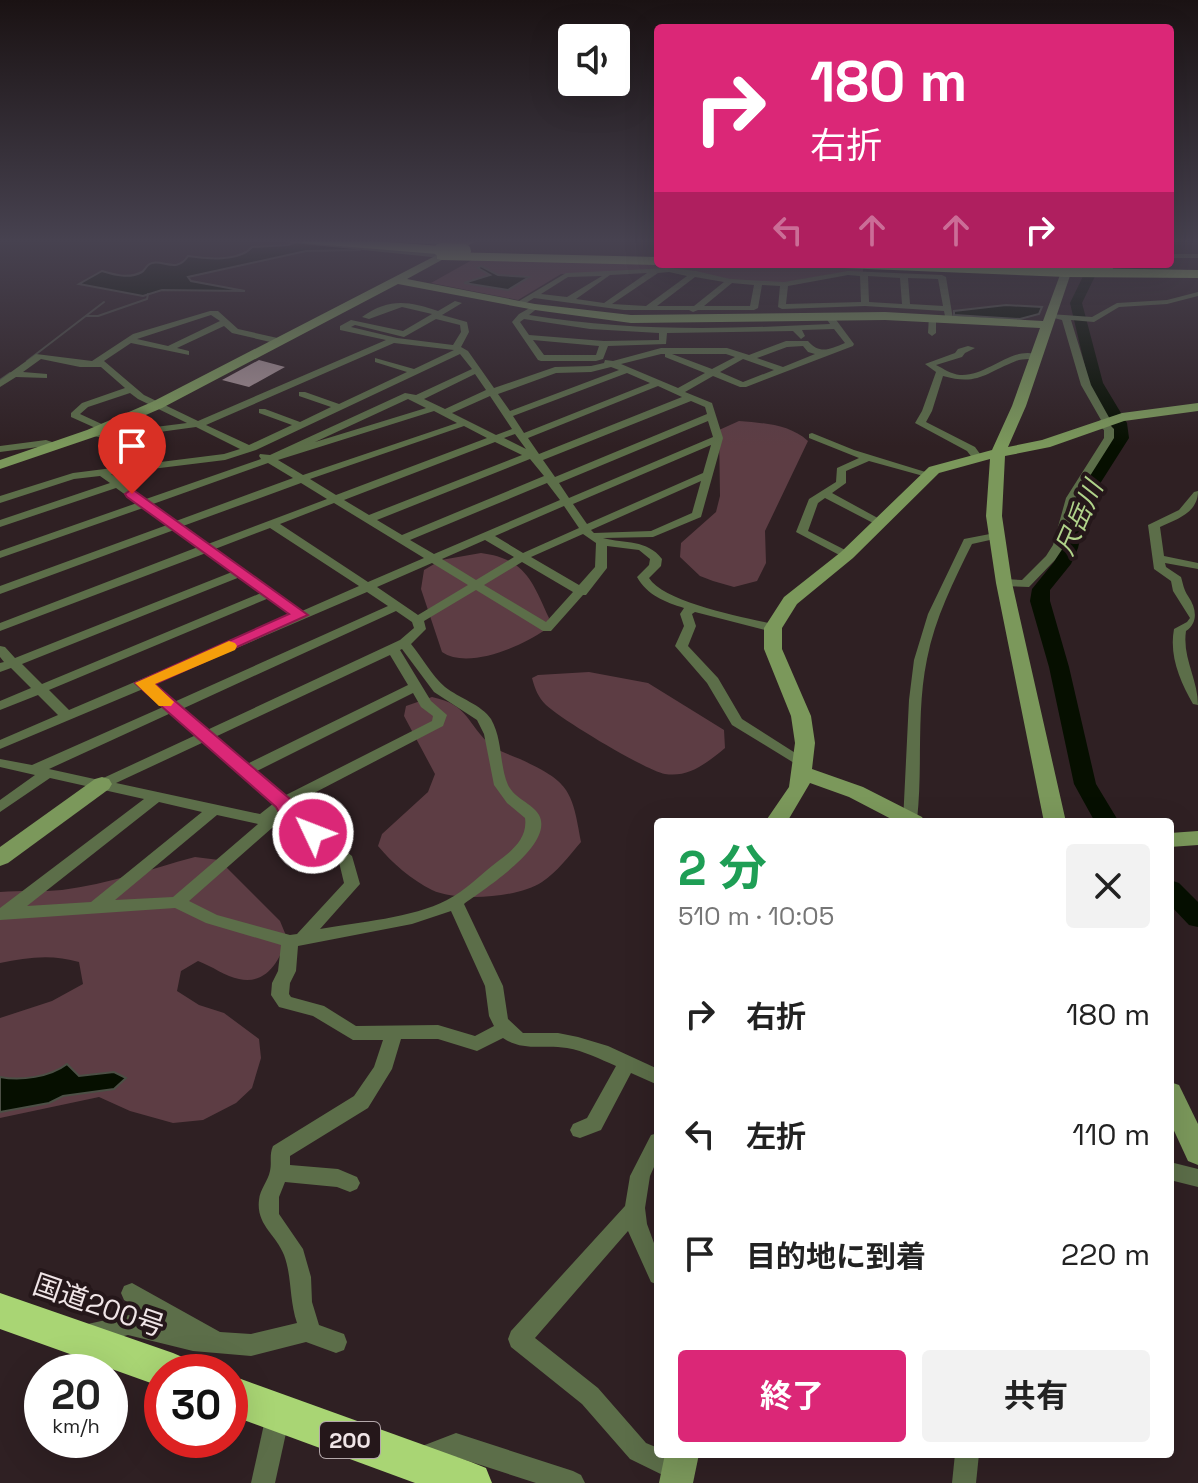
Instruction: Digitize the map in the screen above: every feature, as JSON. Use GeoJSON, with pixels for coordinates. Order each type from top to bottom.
{"type":"FeatureCollection","features":[{"type":"Feature","properties":{"kind":"highway","name":"国道200号"},"geometry":{"type":"LineString","coordinates":[[0,1311],[144,1361]]}},
{"type":"Feature","properties":{"kind":"highway","name":"200"},"geometry":{"type":"LineString","coordinates":[[248,1402],[471,1483]]}},
{"type":"Feature","properties":{"kind":"street"},"geometry":{"type":"LineString","coordinates":[[0,465],[157,405],[342,308]]}},
{"type":"Feature","properties":{"kind":"street"},"geometry":{"type":"LineString","coordinates":[[366,317],[382,308]]}},
{"type":"Feature","properties":{"kind":"street"},"geometry":{"type":"LineString","coordinates":[[3,497],[73,476],[225,457],[250,448],[459,349],[465,332],[464,324],[419,308]]}},
{"type":"Feature","properties":{"kind":"street"},"geometry":{"type":"LineString","coordinates":[[132,389],[85,405],[74,415],[108,436],[199,424],[394,340],[449,308]]}},
{"type":"Feature","properties":{"kind":"street"},"geometry":{"type":"LineString","coordinates":[[513,308],[573,325],[663,332],[760,318]]}},
{"type":"Feature","properties":{"kind":"street"},"geometry":{"type":"LineString","coordinates":[[523,308],[516,322],[541,358],[598,357],[709,405],[718,438],[697,515],[653,534],[587,532]]}},
{"type":"Feature","properties":{"kind":"street"},"geometry":{"type":"LineString","coordinates":[[586,308],[671,321],[829,315],[932,318],[948,314]]}},
{"type":"Feature","properties":{"kind":"street"},"geometry":{"type":"LineString","coordinates":[[609,308],[621,313],[647,309],[693,310],[760,318],[796,328],[851,308]]}},
{"type":"Feature","properties":{"kind":"street"},"geometry":{"type":"LineString","coordinates":[[759,308],[760,318]]}},
{"type":"Feature","properties":{"kind":"street"},"geometry":{"type":"LineString","coordinates":[[789,308],[829,315]]}},
{"type":"Feature","properties":{"kind":"street"},"geometry":{"type":"LineString","coordinates":[[660,352],[743,385],[850,344],[829,315],[828,308]]}},
{"type":"Feature","properties":{"kind":"street"},"geometry":{"type":"LineString","coordinates":[[918,308],[948,314],[1048,320],[1094,320],[1112,308]]}},
{"type":"Feature","properties":{"kind":"street"},"geometry":{"type":"LineString","coordinates":[[947,308],[948,314]]}},
{"type":"Feature","properties":{"kind":"street"},"geometry":{"type":"LineString","coordinates":[[1052,308],[998,453],[995,536],[1054,818]]}},
{"type":"Feature","properties":{"kind":"street"},"geometry":{"type":"LineString","coordinates":[[94,364],[130,340],[210,313],[215,313],[235,331],[279,341]]}},
{"type":"Feature","properties":{"kind":"street"},"geometry":{"type":"LineString","coordinates":[[932,318],[932,333]]}},
{"type":"Feature","properties":{"kind":"street"},"geometry":{"type":"LineString","coordinates":[[1004,583],[1025,584],[1051,558],[1059,545],[1071,498],[1109,438],[1109,421],[1086,385],[1066,318]]}},
{"type":"Feature","properties":{"kind":"street"},"geometry":{"type":"LineString","coordinates":[[406,333],[354,322],[343,328],[394,340],[459,349],[477,370],[587,532],[601,544],[645,547],[652,552],[656,559],[655,566],[643,577],[643,583],[656,595],[773,628]]}},
{"type":"Feature","properties":{"kind":"street"},"geometry":{"type":"LineString","coordinates":[[169,349],[223,323]]}},
{"type":"Feature","properties":{"kind":"street"},"geometry":{"type":"LineString","coordinates":[[796,328],[811,350],[823,354]]}},
{"type":"Feature","properties":{"kind":"street"},"geometry":{"type":"LineString","coordinates":[[526,337],[604,344],[663,342],[663,332]]}},
{"type":"Feature","properties":{"kind":"street"},"geometry":{"type":"LineString","coordinates":[[130,340],[186,353]]}},
{"type":"Feature","properties":{"kind":"street"},"geometry":{"type":"LineString","coordinates":[[678,392],[748,356],[786,344],[805,343]]}},
{"type":"Feature","properties":{"kind":"street"},"geometry":{"type":"LineString","coordinates":[[598,357],[604,344]]}},
{"type":"Feature","properties":{"kind":"street"},"geometry":{"type":"LineString","coordinates":[[971,348],[961,351],[959,355],[928,362],[940,372],[980,377],[1021,355],[1036,356]]}},
{"type":"Feature","properties":{"kind":"street"},"geometry":{"type":"LineString","coordinates":[[0,555],[270,459],[440,411],[555,370],[591,369],[660,352],[727,351],[783,370]]}},
{"type":"Feature","properties":{"kind":"street"},"geometry":{"type":"LineString","coordinates":[[0,384],[39,356],[103,364],[157,405],[270,459],[547,628],[601,568],[601,544]]}},
{"type":"Feature","properties":{"kind":"street"},"geometry":{"type":"LineString","coordinates":[[378,360],[414,372]]}},
{"type":"Feature","properties":{"kind":"street"},"geometry":{"type":"LineString","coordinates":[[416,399],[477,370]]}},
{"type":"Feature","properties":{"kind":"street"},"geometry":{"type":"LineString","coordinates":[[508,415],[628,370]]}},
{"type":"Feature","properties":{"kind":"street"},"geometry":{"type":"LineString","coordinates":[[940,372],[934,381],[928,414],[920,423],[971,449],[978,458]]}},
{"type":"Feature","properties":{"kind":"street"},"geometry":{"type":"LineString","coordinates":[[15,374],[44,376]]}},
{"type":"Feature","properties":{"kind":"street"},"geometry":{"type":"LineString","coordinates":[[0,627],[496,438],[520,433],[658,383]]}},
{"type":"Feature","properties":{"kind":"street"},"geometry":{"type":"LineString","coordinates":[[302,394],[339,407]]}},
{"type":"Feature","properties":{"kind":"street"},"geometry":{"type":"LineString","coordinates":[[270,459],[408,395],[534,457]]}},
{"type":"Feature","properties":{"kind":"street"},"geometry":{"type":"LineString","coordinates":[[367,520],[691,397]]}},
{"type":"Feature","properties":{"kind":"street"},"geometry":{"type":"LineString","coordinates":[[779,818],[799,787],[805,743],[801,716],[773,649],[773,628],[790,601],[847,555],[927,474],[942,467],[1039,445],[1109,421],[1198,407]]}},
{"type":"Feature","properties":{"kind":"street"},"geometry":{"type":"LineString","coordinates":[[262,411],[300,425]]}},
{"type":"Feature","properties":{"kind":"street"},"geometry":{"type":"LineString","coordinates":[[400,540],[711,416]]}},
{"type":"Feature","properties":{"kind":"street"},"geometry":{"type":"LineString","coordinates":[[0,590],[301,479],[465,423]]}},
{"type":"Feature","properties":{"kind":"street"},"geometry":{"type":"LineString","coordinates":[[1006,434],[1016,441],[1039,445]]}},
{"type":"Feature","properties":{"kind":"street"},"geometry":{"type":"LineString","coordinates":[[812,436],[927,474]]}},
{"type":"Feature","properties":{"kind":"street"},"geometry":{"type":"LineString","coordinates":[[0,745],[718,438]]}},
{"type":"Feature","properties":{"kind":"street"},"geometry":{"type":"LineString","coordinates":[[0,449],[56,445]]}},
{"type":"Feature","properties":{"kind":"street"},"geometry":{"type":"LineString","coordinates":[[847,555],[802,532],[810,506],[841,483],[841,470],[868,457]]}},
{"type":"Feature","properties":{"kind":"street"},"geometry":{"type":"LineString","coordinates":[[103,471],[300,615]]}},
{"type":"Feature","properties":{"kind":"street"},"geometry":{"type":"LineString","coordinates":[[418,620],[522,557],[587,532],[709,474]]}},
{"type":"Feature","properties":{"kind":"street"},"geometry":{"type":"LineString","coordinates":[[0,524],[118,484]]}},
{"type":"Feature","properties":{"kind":"street"},"geometry":{"type":"LineString","coordinates":[[824,493],[879,522]]}},
{"type":"Feature","properties":{"kind":"street"},"geometry":{"type":"LineString","coordinates":[[1198,494],[1183,512],[1154,525],[1160,569],[1177,580],[1179,596],[1194,610],[1196,618],[1191,625],[1180,629],[1178,636],[1186,679],[1198,701]]}},
{"type":"Feature","properties":{"kind":"street"},"geometry":{"type":"LineString","coordinates":[[0,858],[102,784],[398,645],[420,629],[418,620],[272,524]]}},
{"type":"Feature","properties":{"kind":"street"},"geometry":{"type":"LineString","coordinates":[[486,536],[582,592]]}},
{"type":"Feature","properties":{"kind":"street"},"geometry":{"type":"LineString","coordinates":[[912,818],[919,675],[930,623],[968,541],[995,536]]}},
{"type":"Feature","properties":{"kind":"street"},"geometry":{"type":"LineString","coordinates":[[1158,558],[1198,566]]}},
{"type":"Feature","properties":{"kind":"street"},"geometry":{"type":"LineString","coordinates":[[7,666],[242,572]]}},
{"type":"Feature","properties":{"kind":"street"},"geometry":{"type":"LineString","coordinates":[[0,706],[271,593]]}},
{"type":"Feature","properties":{"kind":"street"},"geometry":{"type":"LineString","coordinates":[[0,807],[41,772],[171,707],[398,606]]}},
{"type":"Feature","properties":{"kind":"street"},"geometry":{"type":"LineString","coordinates":[[693,606],[686,614],[690,626],[681,646],[713,681],[737,722],[803,768],[906,818]]}},
{"type":"Feature","properties":{"kind":"street"},"geometry":{"type":"LineString","coordinates":[[177,902],[265,822],[438,723],[440,715],[426,704],[415,687],[398,645]]}},
{"type":"Feature","properties":{"kind":"street"},"geometry":{"type":"LineString","coordinates":[[3,914],[177,902],[212,919],[296,939],[412,918],[455,903],[528,843],[534,827],[532,816],[512,800],[501,785],[491,734],[483,718],[439,689],[398,645]]}},
{"type":"Feature","properties":{"kind":"street"},"geometry":{"type":"LineString","coordinates":[[0,650],[7,666],[40,689],[67,716]]}},
{"type":"Feature","properties":{"kind":"street"},"geometry":{"type":"LineString","coordinates":[[144,683],[346,860],[352,884],[296,939],[281,983],[280,995],[285,1002],[318,1011],[353,1033],[393,1035],[438,1032],[477,1044],[504,1029]]}},
{"type":"Feature","properties":{"kind":"street"},"geometry":{"type":"LineString","coordinates":[[245,771],[415,687]]}},
{"type":"Feature","properties":{"kind":"street"},"geometry":{"type":"LineString","coordinates":[[0,763],[265,822]]}},
{"type":"Feature","properties":{"kind":"street"},"geometry":{"type":"LineString","coordinates":[[3,914],[157,796]]}},
{"type":"Feature","properties":{"kind":"street"},"geometry":{"type":"LineString","coordinates":[[95,908],[215,809]]}},
{"type":"Feature","properties":{"kind":"street"},"geometry":{"type":"LineString","coordinates":[[1174,840],[1198,838]]}},
{"type":"Feature","properties":{"kind":"street"},"geometry":{"type":"LineString","coordinates":[[455,903],[496,991],[495,1009],[504,1029],[517,1039],[545,1043],[561,1040],[586,1046],[654,1075]]}},
{"type":"Feature","properties":{"kind":"street"},"geometry":{"type":"LineString","coordinates":[[310,1330],[301,1302],[300,1277],[293,1249],[269,1216],[269,1197],[280,1170],[280,1152],[361,1102],[383,1069],[393,1035]]}},
{"type":"Feature","properties":{"kind":"street"},"geometry":{"type":"LineString","coordinates":[[580,1130],[594,1124],[627,1063]]}},
{"type":"Feature","properties":{"kind":"street"},"geometry":{"type":"LineString","coordinates":[[1174,1102],[1198,1153]]}},
{"type":"Feature","properties":{"kind":"street"},"geometry":{"type":"LineString","coordinates":[[654,1148],[636,1182],[633,1211],[638,1231],[654,1266]]}},
{"type":"Feature","properties":{"kind":"street"},"geometry":{"type":"LineString","coordinates":[[280,1170],[338,1178],[350,1183]]}},
{"type":"Feature","properties":{"kind":"street"},"geometry":{"type":"LineString","coordinates":[[1174,1172],[1198,1178]]}},
{"type":"Feature","properties":{"kind":"street"},"geometry":{"type":"LineString","coordinates":[[633,1211],[519,1339],[590,1396],[638,1451],[679,1469]]}},
{"type":"Feature","properties":{"kind":"street"},"geometry":{"type":"LineString","coordinates":[[132,1293],[218,1342]]}},
{"type":"Feature","properties":{"kind":"street"},"geometry":{"type":"LineString","coordinates":[[75,1336],[128,1325],[193,1340],[251,1345],[310,1330],[336,1342]]}},
{"type":"Feature","properties":{"kind":"street"},"geometry":{"type":"LineString","coordinates":[[263,1483],[278,1415]]}},
{"type":"Feature","properties":{"kind":"street"},"geometry":{"type":"LineString","coordinates":[[410,1461],[456,1445],[573,1483]]}},
{"type":"Feature","properties":{"kind":"street"},"geometry":{"type":"LineString","coordinates":[[964,1483],[967,1458]]}},
{"type":"Feature","properties":{"kind":"shaded area"},"geometry":{"type":"Polygon","coordinates":[[[1041,308],[1039,314],[1020,319],[954,315],[954,311],[1041,308]]]}},
{"type":"Feature","properties":{"kind":"shaded area"},"geometry":{"type":"Polygon","coordinates":[[[739,421],[784,428],[808,441],[765,531],[766,563],[757,581],[734,587],[700,576],[680,557],[681,543],[716,512],[720,496],[719,430],[739,421]]]}},
{"type":"Feature","properties":{"kind":"shaded area"},"geometry":{"type":"Polygon","coordinates":[[[481,553],[518,566],[532,583],[549,618],[545,630],[509,649],[480,657],[453,657],[442,652],[421,589],[424,570],[441,560],[481,553]]]}},
{"type":"Feature","properties":{"kind":"shaded area"},"geometry":{"type":"Polygon","coordinates":[[[589,672],[648,683],[724,730],[725,748],[705,763],[682,774],[655,771],[604,744],[555,712],[541,699],[532,678],[589,672]]]}},
{"type":"Feature","properties":{"kind":"shaded area"},"geometry":{"type":"Polygon","coordinates":[[[432,697],[461,710],[492,746],[549,774],[566,789],[575,810],[581,842],[542,882],[503,895],[471,897],[443,894],[410,876],[378,846],[382,834],[428,792],[435,774],[404,716],[406,706],[432,697]]]}},
{"type":"Feature","properties":{"kind":"shaded area"},"geometry":{"type":"Polygon","coordinates":[[[195,857],[219,860],[280,921],[287,938],[271,969],[258,978],[234,978],[198,961],[181,971],[177,991],[199,1005],[224,1013],[259,1039],[261,1058],[252,1088],[236,1103],[203,1120],[173,1123],[130,1111],[99,1097],[0,1118],[0,1018],[52,1001],[83,984],[79,962],[40,957],[0,963],[0,892],[54,891],[79,887],[195,857]]]}},
{"type":"Feature","properties":{"kind":"shaded area"},"geometry":{"type":"Polygon","coordinates":[[[67,1064],[79,1076],[114,1072],[126,1078],[114,1089],[63,1096],[49,1103],[0,1112],[0,1077],[35,1077],[67,1064]]]}},
{"type":"Feature","properties":{"kind":"building"},"geometry":{"type":"Polygon","coordinates":[[[259,360],[285,367],[249,387],[222,380],[259,360]]]}},
{"type":"Feature","properties":{"kind":"waterway"},"geometry":{"type":"LineString","coordinates":[[27,361],[96,308]]}},
{"type":"Feature","properties":{"kind":"waterway"},"geometry":{"type":"LineString","coordinates":[[86,316],[98,316],[120,308]]}},
{"type":"Feature","properties":{"kind":"waterway","name":"尺岳川"},"geometry":{"type":"LineString","coordinates":[[1077,308],[1096,383],[1119,423],[1121,438],[1081,501],[1069,548],[1062,564],[1041,589],[1040,601],[1059,667],[1085,784],[1105,818]]}},
{"type":"Feature","properties":{"kind":"waterway"},"geometry":{"type":"LineString","coordinates":[[0,380],[10,373]]}},
{"type":"Feature","properties":{"kind":"waterway","name":"尺岳川"},"geometry":{"type":"LineString","coordinates":[[1174,893],[1198,918]]}},
{"type":"Feature","properties":{"kind":"slow traffic"},"geometry":{"type":"LineString","coordinates":[[165,702],[144,683],[229,646]]}},
{"type":"Feature","properties":{"kind":"route"},"geometry":{"type":"LineString","coordinates":[[132,494],[300,615],[144,683],[283,803],[291,817],[313,833]]}}]}
